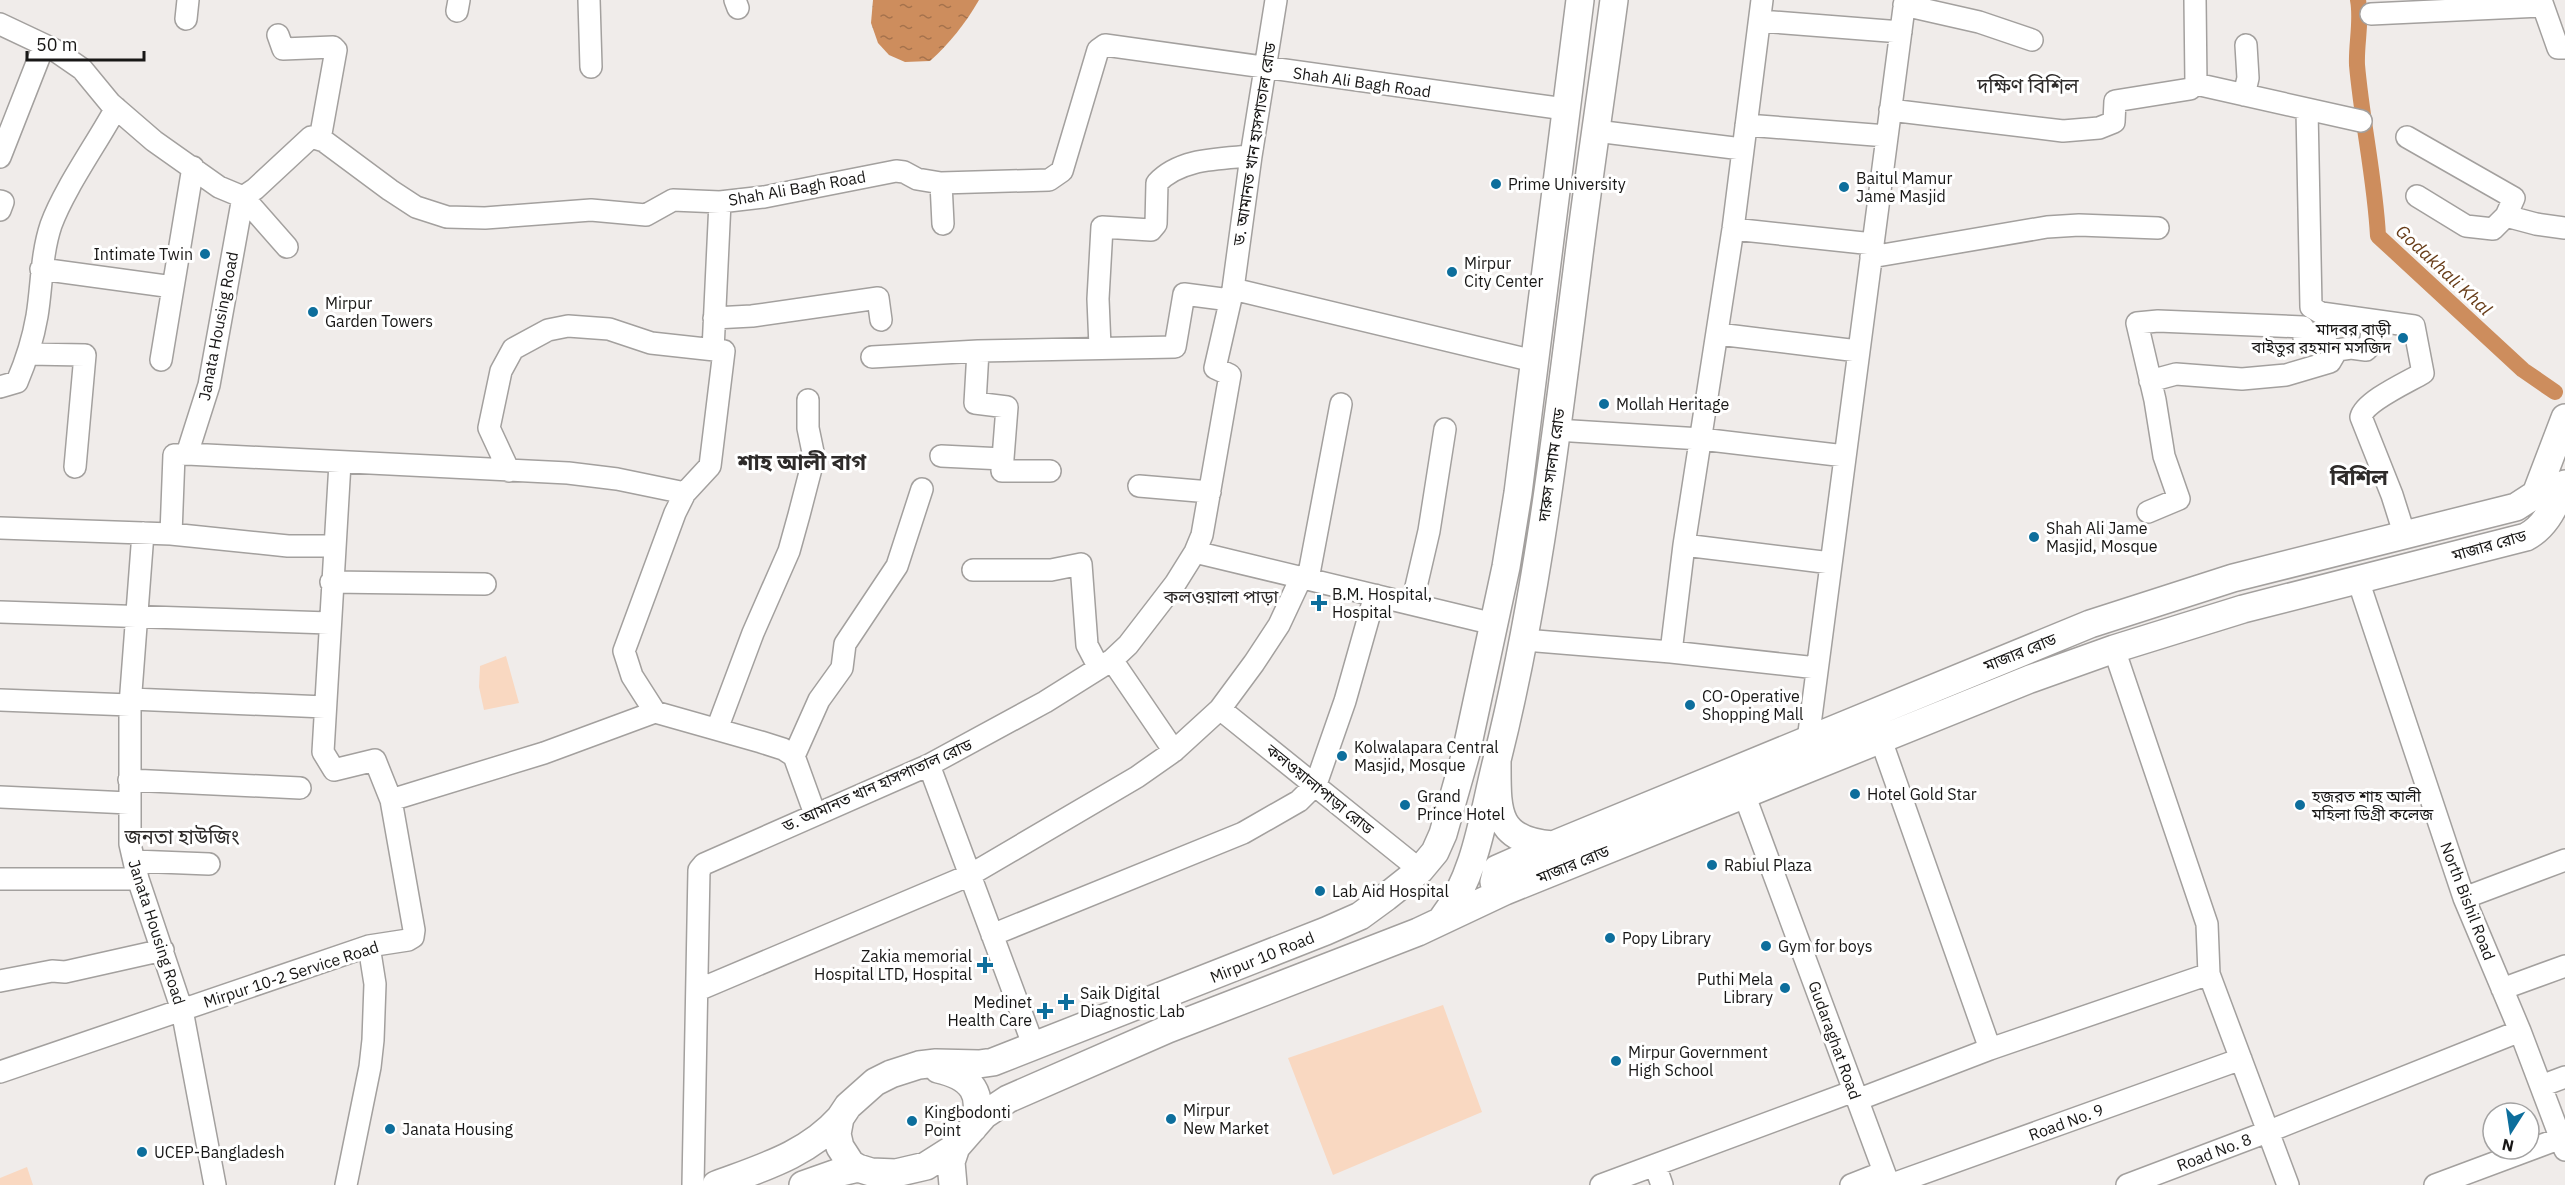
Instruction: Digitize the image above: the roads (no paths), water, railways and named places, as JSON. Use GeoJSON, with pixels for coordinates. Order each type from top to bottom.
{"type":"FeatureCollection","features":[{"type":"Feature","properties":{"kind":"main road","name":"দারুস সালাম রোড"},"geometry":{"type":"LineString","coordinates":[[1420,870],[1435,852],[1443,834],[1466,753],[1506,567],[1580,0]]}},
{"type":"Feature","properties":{"kind":"main road","name":"দারুস সালাম রোড"},"geometry":{"type":"LineString","coordinates":[[1443,918],[1455,903],[1465,883],[1497,762],[1524,640],[1556,429],[1614,0]]}},
{"type":"Feature","properties":{"kind":"main road"},"geometry":{"type":"LineString","coordinates":[[1564,118],[1597,122]]}},
{"type":"Feature","properties":{"kind":"main road","name":"মাজার রোড"},"geometry":{"type":"LineString","coordinates":[[1497,762],[1499,807],[1510,831],[1519,839],[1553,845],[1739,782],[1881,740],[2030,679],[2243,609],[2517,540],[2535,532],[2543,503],[2544,479],[2565,418]]}},
{"type":"Feature","properties":{"kind":"main road","name":"মাজার রোড"},"geometry":{"type":"LineString","coordinates":[[1443,918],[1739,782],[1808,740],[2090,624],[2233,578],[2543,503],[2565,484]]}},
{"type":"Feature","properties":{"kind":"main road"},"geometry":{"type":"LineString","coordinates":[[2506,511],[2517,540]]}},
{"type":"Feature","properties":{"kind":"main road"},"geometry":{"type":"LineString","coordinates":[[2347,550],[2358,580]]}},
{"type":"Feature","properties":{"kind":"main road"},"geometry":{"type":"LineString","coordinates":[[2233,578],[2243,609]]}},
{"type":"Feature","properties":{"kind":"main road"},"geometry":{"type":"LineString","coordinates":[[1505,891],[1498,888],[1494,882],[1497,869],[1553,845]]}},
{"type":"Feature","properties":{"kind":"main road","name":"Mirpur 10 Road"},"geometry":{"type":"LineString","coordinates":[[919,1065],[993,1062],[1034,1047],[1360,916],[1420,870]]}},
{"type":"Feature","properties":{"kind":"main road","name":"Mirpur 10 Road"},"geometry":{"type":"LineString","coordinates":[[971,1130],[1008,1099],[1168,1029],[1418,932],[1443,918]]}},
{"type":"Feature","properties":{"kind":"main road"},"geometry":{"type":"LineString","coordinates":[[716,1185],[791,1156],[829,1131],[859,1095],[875,1082],[919,1065],[950,1071],[972,1085],[977,1104],[977,1115],[950,1171],[953,1185]]}},
{"type":"Feature","properties":{"kind":"main road"},"geometry":{"type":"LineString","coordinates":[[840,1118],[837,1134],[846,1158],[858,1168],[903,1179],[926,1166],[971,1130]]}},
{"type":"Feature","properties":{"kind":"main road"},"geometry":{"type":"LineString","coordinates":[[803,1185],[858,1168]]}},
{"type":"Feature","properties":{"kind":"street"},"geometry":{"type":"LineString","coordinates":[[589,0],[591,67]]}},
{"type":"Feature","properties":{"kind":"street","name":"ড. আমানত খান হাসপাতাল রোড"},"geometry":{"type":"LineString","coordinates":[[693,1185],[699,870],[704,864],[928,765],[1045,702],[1106,664],[1155,612],[1195,552],[1202,535],[1230,375],[1215,368],[1232,294],[1276,0]]}},
{"type":"Feature","properties":{"kind":"street"},"geometry":{"type":"LineString","coordinates":[[2195,0],[2196,84]]}},
{"type":"Feature","properties":{"kind":"street"},"geometry":{"type":"LineString","coordinates":[[1808,740],[1904,3],[1979,22],[2032,40]]}},
{"type":"Feature","properties":{"kind":"street"},"geometry":{"type":"LineString","coordinates":[[2371,14],[2541,3],[2558,48],[2565,48]]}},
{"type":"Feature","properties":{"kind":"street"},"geometry":{"type":"LineString","coordinates":[[1671,652],[1684,545],[1733,229],[1761,10],[1900,32]]}},
{"type":"Feature","properties":{"kind":"street"},"geometry":{"type":"LineString","coordinates":[[0,24],[44,45],[82,69],[116,108],[154,141],[228,192],[243,197],[287,247]]}},
{"type":"Feature","properties":{"kind":"street"},"geometry":{"type":"LineString","coordinates":[[243,197],[255,189],[311,137],[320,139],[336,50],[333,47],[283,49],[278,34]]}},
{"type":"Feature","properties":{"kind":"street"},"geometry":{"type":"LineString","coordinates":[[0,157],[44,45]]}},
{"type":"Feature","properties":{"kind":"street","name":"Shah Ali Bagh Road"},"geometry":{"type":"LineString","coordinates":[[320,139],[416,207],[447,217],[495,218],[591,210],[646,215],[673,200],[720,202],[764,197],[896,171],[904,172],[916,179],[941,183],[1049,180],[1056,177],[1064,164],[1098,50],[1105,45],[1564,118]]}},
{"type":"Feature","properties":{"kind":"street"},"geometry":{"type":"LineString","coordinates":[[2244,95],[2248,78],[2246,45]]}},
{"type":"Feature","properties":{"kind":"street"},"geometry":{"type":"LineString","coordinates":[[2196,84],[2361,121]]}},
{"type":"Feature","properties":{"kind":"street"},"geometry":{"type":"LineString","coordinates":[[1890,110],[2039,128],[2075,130],[2099,128],[2114,122],[2115,101],[2190,89],[2196,84]]}},
{"type":"Feature","properties":{"kind":"street"},"geometry":{"type":"LineString","coordinates":[[0,387],[17,382],[28,354],[37,316],[41,268],[51,225],[116,108]]}},
{"type":"Feature","properties":{"kind":"street"},"geometry":{"type":"LineString","coordinates":[[2307,110],[2311,307],[2321,313],[2414,326],[2423,373],[2370,405],[2362,412],[2361,417],[2392,495],[2405,536]]}},
{"type":"Feature","properties":{"kind":"street"},"geometry":{"type":"LineString","coordinates":[[1597,122],[1742,149]]}},
{"type":"Feature","properties":{"kind":"street"},"geometry":{"type":"LineString","coordinates":[[1746,125],[1887,136]]}},
{"type":"Feature","properties":{"kind":"street"},"geometry":{"type":"LineString","coordinates":[[2407,137],[2514,198],[2506,216],[2493,229],[2466,226],[2417,196]]}},
{"type":"Feature","properties":{"kind":"street"},"geometry":{"type":"LineString","coordinates":[[1100,347],[1098,299],[1102,227],[1151,230],[1156,224],[1157,183],[1164,175],[1199,161],[1251,156]]}},
{"type":"Feature","properties":{"kind":"street"},"geometry":{"type":"LineString","coordinates":[[161,360],[193,167]]}},
{"type":"Feature","properties":{"kind":"street"},"geometry":{"type":"LineString","coordinates":[[941,183],[943,224]]}},
{"type":"Feature","properties":{"kind":"street","name":"Janata Housing Road"},"geometry":{"type":"LineString","coordinates":[[171,534],[174,455],[187,454],[209,385],[243,197]]}},
{"type":"Feature","properties":{"kind":"street"},"geometry":{"type":"LineString","coordinates":[[0,201],[3,202],[0,210]]}},
{"type":"Feature","properties":{"kind":"street"},"geometry":{"type":"LineString","coordinates":[[713,350],[720,202]]}},
{"type":"Feature","properties":{"kind":"street"},"geometry":{"type":"LineString","coordinates":[[2506,216],[2565,228]]}},
{"type":"Feature","properties":{"kind":"street"},"geometry":{"type":"LineString","coordinates":[[1733,229],[1872,250],[2047,227],[2079,225],[2158,228]]}},
{"type":"Feature","properties":{"kind":"street"},"geometry":{"type":"LineString","coordinates":[[41,268],[173,287]]}},
{"type":"Feature","properties":{"kind":"street"},"geometry":{"type":"LineString","coordinates":[[872,357],[978,351],[1175,347],[1184,294],[1232,294],[1534,361]]}},
{"type":"Feature","properties":{"kind":"street"},"geometry":{"type":"LineString","coordinates":[[714,318],[752,316],[878,297],[880,320]]}},
{"type":"Feature","properties":{"kind":"street"},"geometry":{"type":"LineString","coordinates":[[2148,512],[2179,499],[2164,456],[2155,400],[2137,323],[2158,321],[2304,327],[2304,338],[2324,340],[2330,348],[2337,350],[2342,348],[2366,350],[2370,346],[2372,330]]}},
{"type":"Feature","properties":{"kind":"street"},"geometry":{"type":"LineString","coordinates":[[509,471],[489,428],[501,371],[513,349],[548,330],[568,326],[609,329],[651,343],[724,351],[710,466],[685,493],[675,513],[624,651],[632,676],[655,712]]}},
{"type":"Feature","properties":{"kind":"street"},"geometry":{"type":"LineString","coordinates":[[1718,334],[1858,351]]}},
{"type":"Feature","properties":{"kind":"street"},"geometry":{"type":"LineString","coordinates":[[2150,381],[2176,374],[2242,379],[2286,375],[2330,362],[2337,350]]}},
{"type":"Feature","properties":{"kind":"street"},"geometry":{"type":"LineString","coordinates":[[978,351],[975,403],[1007,407],[1002,471],[1050,471]]}},
{"type":"Feature","properties":{"kind":"street"},"geometry":{"type":"LineString","coordinates":[[28,354],[84,355],[75,467]]}},
{"type":"Feature","properties":{"kind":"street"},"geometry":{"type":"LineString","coordinates":[[717,729],[753,633],[789,551],[797,524],[814,457],[808,428],[808,400]]}},
{"type":"Feature","properties":{"kind":"street"},"geometry":{"type":"LineString","coordinates":[[698,990],[970,875],[1104,798],[1174,751],[1220,709],[1279,625],[1305,578],[1341,404]]}},
{"type":"Feature","properties":{"kind":"street"},"geometry":{"type":"LineString","coordinates":[[1412,604],[1429,531],[1445,429]]}},
{"type":"Feature","properties":{"kind":"street"},"geometry":{"type":"LineString","coordinates":[[1556,429],[1701,439],[1845,456]]}},
{"type":"Feature","properties":{"kind":"street"},"geometry":{"type":"LineString","coordinates":[[187,454],[568,473],[685,493]]}},
{"type":"Feature","properties":{"kind":"street"},"geometry":{"type":"LineString","coordinates":[[940,456],[1003,459]]}},
{"type":"Feature","properties":{"kind":"street"},"geometry":{"type":"LineString","coordinates":[[340,463],[333,546],[323,752],[334,770],[375,760],[391,801],[544,753],[655,712],[783,749],[794,756],[815,814]]}},
{"type":"Feature","properties":{"kind":"street"},"geometry":{"type":"LineString","coordinates":[[1139,486],[1210,492]]}},
{"type":"Feature","properties":{"kind":"street"},"geometry":{"type":"LineString","coordinates":[[794,756],[819,700],[842,668],[845,644],[897,566],[922,489]]}},
{"type":"Feature","properties":{"kind":"street"},"geometry":{"type":"LineString","coordinates":[[0,528],[171,534],[288,546],[333,546]]}},
{"type":"Feature","properties":{"kind":"street","name":"Janata Housing Road"},"geometry":{"type":"LineString","coordinates":[[143,533],[130,702],[130,844],[136,870],[182,1010],[215,1185]]}},
{"type":"Feature","properties":{"kind":"street"},"geometry":{"type":"LineString","coordinates":[[1684,545],[1831,563]]}},
{"type":"Feature","properties":{"kind":"street"},"geometry":{"type":"LineString","coordinates":[[1195,552],[1494,624]]}},
{"type":"Feature","properties":{"kind":"street"},"geometry":{"type":"LineString","coordinates":[[973,570],[1051,570],[1081,564],[1087,645],[1106,664],[1174,751]]}},
{"type":"Feature","properties":{"kind":"street","name":"North Bishil Road"},"geometry":{"type":"LineString","coordinates":[[2358,580],[2464,898],[2520,1031],[2563,1144]]}},
{"type":"Feature","properties":{"kind":"street"},"geometry":{"type":"LineString","coordinates":[[331,582],[485,584]]}},
{"type":"Feature","properties":{"kind":"street"},"geometry":{"type":"LineString","coordinates":[[992,935],[1243,833],[1299,801],[1316,784],[1345,701],[1375,595]]}},
{"type":"Feature","properties":{"kind":"street"},"geometry":{"type":"LineString","coordinates":[[0,612],[329,623]]}},
{"type":"Feature","properties":{"kind":"street"},"geometry":{"type":"LineString","coordinates":[[1524,640],[1671,652],[1817,668]]}},
{"type":"Feature","properties":{"kind":"street"},"geometry":{"type":"LineString","coordinates":[[2114,650],[2207,924],[2209,974],[2288,1185]]}},
{"type":"Feature","properties":{"kind":"street"},"geometry":{"type":"LineString","coordinates":[[0,700],[325,707]]}},
{"type":"Feature","properties":{"kind":"street","name":"কলওয়ালাপাড়া রোড"},"geometry":{"type":"LineString","coordinates":[[1220,709],[1420,870]]}},
{"type":"Feature","properties":{"kind":"street"},"geometry":{"type":"LineString","coordinates":[[1881,740],[1990,1049]]}},
{"type":"Feature","properties":{"kind":"street"},"geometry":{"type":"LineString","coordinates":[[928,765],[1034,1047]]}},
{"type":"Feature","properties":{"kind":"street"},"geometry":{"type":"LineString","coordinates":[[129,780],[300,788]]}},
{"type":"Feature","properties":{"kind":"street","name":"Gudaraghat Road"},"geometry":{"type":"LineString","coordinates":[[1739,782],[1887,1181]]}},
{"type":"Feature","properties":{"kind":"street"},"geometry":{"type":"LineString","coordinates":[[0,797],[129,803]]}},
{"type":"Feature","properties":{"kind":"street","name":"Mirpur 10-2 Service Road"},"geometry":{"type":"LineString","coordinates":[[0,1072],[369,946],[408,940],[413,937],[414,930],[391,801]]}},
{"type":"Feature","properties":{"kind":"street"},"geometry":{"type":"LineString","coordinates":[[2464,898],[2565,860]]}},
{"type":"Feature","properties":{"kind":"street"},"geometry":{"type":"LineString","coordinates":[[0,879],[208,864]]}},
{"type":"Feature","properties":{"kind":"street"},"geometry":{"type":"LineString","coordinates":[[346,1185],[370,1067],[373,1040],[375,984],[369,946]]}},
{"type":"Feature","properties":{"kind":"street"},"geometry":{"type":"LineString","coordinates":[[0,981],[51,971],[65,972],[164,950]]}},
{"type":"Feature","properties":{"kind":"street"},"geometry":{"type":"LineString","coordinates":[[2502,989],[2565,966]]}},
{"type":"Feature","properties":{"kind":"street"},"geometry":{"type":"LineString","coordinates":[[1601,1185],[2209,974]]}},
{"type":"Feature","properties":{"kind":"street","name":"Road No. 8"},"geometry":{"type":"LineString","coordinates":[[2127,1185],[2520,1031]]}},
{"type":"Feature","properties":{"kind":"street","name":"Road No. 9"},"geometry":{"type":"LineString","coordinates":[[1851,1185],[1887,1181],[2241,1059]]}},
{"type":"Feature","properties":{"kind":"street"},"geometry":{"type":"LineString","coordinates":[[2541,1086],[2565,1077]]}},
{"type":"Feature","properties":{"kind":"street"},"geometry":{"type":"LineString","coordinates":[[2436,1185],[2563,1144]]}},
{"type":"Feature","properties":{"kind":"street"},"geometry":{"type":"LineString","coordinates":[[1655,1165],[1662,1185]]}},
{"type":"Feature","properties":{"kind":"water"},"geometry":{"type":"Polygon","coordinates":[[[873,0],[979,0],[957,33],[930,61],[905,62],[889,55],[878,43],[871,23],[873,0]]]}},
{"type":"Feature","properties":{"kind":"waterway","name":"Godakhali Khal"},"geometry":{"type":"LineString","coordinates":[[2358,0],[2357,65],[2378,236],[2523,370],[2555,392]]}},
{"type":"Feature","properties":{"kind":"place","name":"Prime University"},"geometry":{"type":"Point","coordinates":[1496,184]}},
{"type":"Feature","properties":{"kind":"place","name":"Baitul Mamur Jame Masjid"},"geometry":{"type":"Point","coordinates":[1844,187]}},
{"type":"Feature","properties":{"kind":"place","name":"Intimate Twin"},"geometry":{"type":"Point","coordinates":[205,254]}},
{"type":"Feature","properties":{"kind":"place","name":"Mirpur City Center"},"geometry":{"type":"Point","coordinates":[1452,272]}},
{"type":"Feature","properties":{"kind":"place","name":"Mirpur Garden Towers"},"geometry":{"type":"Point","coordinates":[313,312]}},
{"type":"Feature","properties":{"kind":"place","name":"মাদবর বাড়ী বাইতুর রহমান মসজিদ"},"geometry":{"type":"Point","coordinates":[2403,338]}},
{"type":"Feature","properties":{"kind":"place","name":"Mollah Heritage"},"geometry":{"type":"Point","coordinates":[1604,404]}},
{"type":"Feature","properties":{"kind":"place","name":"Shah Ali Jame Masjid, Mosque"},"geometry":{"type":"Point","coordinates":[2034,537]}},
{"type":"Feature","properties":{"kind":"place","name":"B.M. Hospital, Hospital"},"geometry":{"type":"Point","coordinates":[1319,603]}},
{"type":"Feature","properties":{"kind":"place","name":"CO-Operative Shopping Mall"},"geometry":{"type":"Point","coordinates":[1690,705]}},
{"type":"Feature","properties":{"kind":"place","name":"Kolwalapara Central Masjid, Mosque"},"geometry":{"type":"Point","coordinates":[1342,756]}},
{"type":"Feature","properties":{"kind":"place","name":"Hotel Gold Star"},"geometry":{"type":"Point","coordinates":[1855,794]}},
{"type":"Feature","properties":{"kind":"place","name":"Grand Prince Hotel"},"geometry":{"type":"Point","coordinates":[1405,805]}},
{"type":"Feature","properties":{"kind":"place","name":"হজরত শাহ আলী মহিলা ডিগ্রী কলেজ"},"geometry":{"type":"Point","coordinates":[2300,805]}},
{"type":"Feature","properties":{"kind":"place","name":"Rabiul Plaza"},"geometry":{"type":"Point","coordinates":[1712,865]}},
{"type":"Feature","properties":{"kind":"place","name":"Lab Aid Hospital"},"geometry":{"type":"Point","coordinates":[1320,891]}},
{"type":"Feature","properties":{"kind":"place","name":"Popy Library"},"geometry":{"type":"Point","coordinates":[1610,938]}},
{"type":"Feature","properties":{"kind":"place","name":"Gym for boys"},"geometry":{"type":"Point","coordinates":[1766,946]}},
{"type":"Feature","properties":{"kind":"place","name":"Zakia memorial Hospital LTD, Hospital"},"geometry":{"type":"Point","coordinates":[985,965]}},
{"type":"Feature","properties":{"kind":"place","name":"Puthi Mela Library"},"geometry":{"type":"Point","coordinates":[1785,988]}},
{"type":"Feature","properties":{"kind":"place","name":"Saik Digital Diagnostic Lab"},"geometry":{"type":"Point","coordinates":[1066,1002]}},
{"type":"Feature","properties":{"kind":"place","name":"Medinet Health Care"},"geometry":{"type":"Point","coordinates":[1045,1011]}},
{"type":"Feature","properties":{"kind":"place","name":"Mirpur Government High School"},"geometry":{"type":"Point","coordinates":[1616,1061]}},
{"type":"Feature","properties":{"kind":"place","name":"Mirpur New Market"},"geometry":{"type":"Point","coordinates":[1171,1119]}},
{"type":"Feature","properties":{"kind":"place","name":"Kingbodonti Point"},"geometry":{"type":"Point","coordinates":[912,1121]}},
{"type":"Feature","properties":{"kind":"place","name":"Janata Housing"},"geometry":{"type":"Point","coordinates":[390,1129]}},
{"type":"Feature","properties":{"kind":"place","name":"UCEP-Bangladesh"},"geometry":{"type":"Point","coordinates":[142,1152]}},
{"type":"Feature","properties":{"kind":"district","name":"দক্ষিণ বিশিল"},"geometry":{"type":"Point","coordinates":[2028,85]}},
{"type":"Feature","properties":{"kind":"district","name":"শাহ আলী বাগ"},"geometry":{"type":"Point","coordinates":[802,461]}},
{"type":"Feature","properties":{"kind":"district","name":"বিশিল"},"geometry":{"type":"Point","coordinates":[2359,476]}},
{"type":"Feature","properties":{"kind":"district","name":"কলওয়ালা পাড়া"},"geometry":{"type":"Point","coordinates":[1221,596]}},
{"type":"Feature","properties":{"kind":"district","name":"জনতা হাউজিং"},"geometry":{"type":"Point","coordinates":[182,836]}}]}
